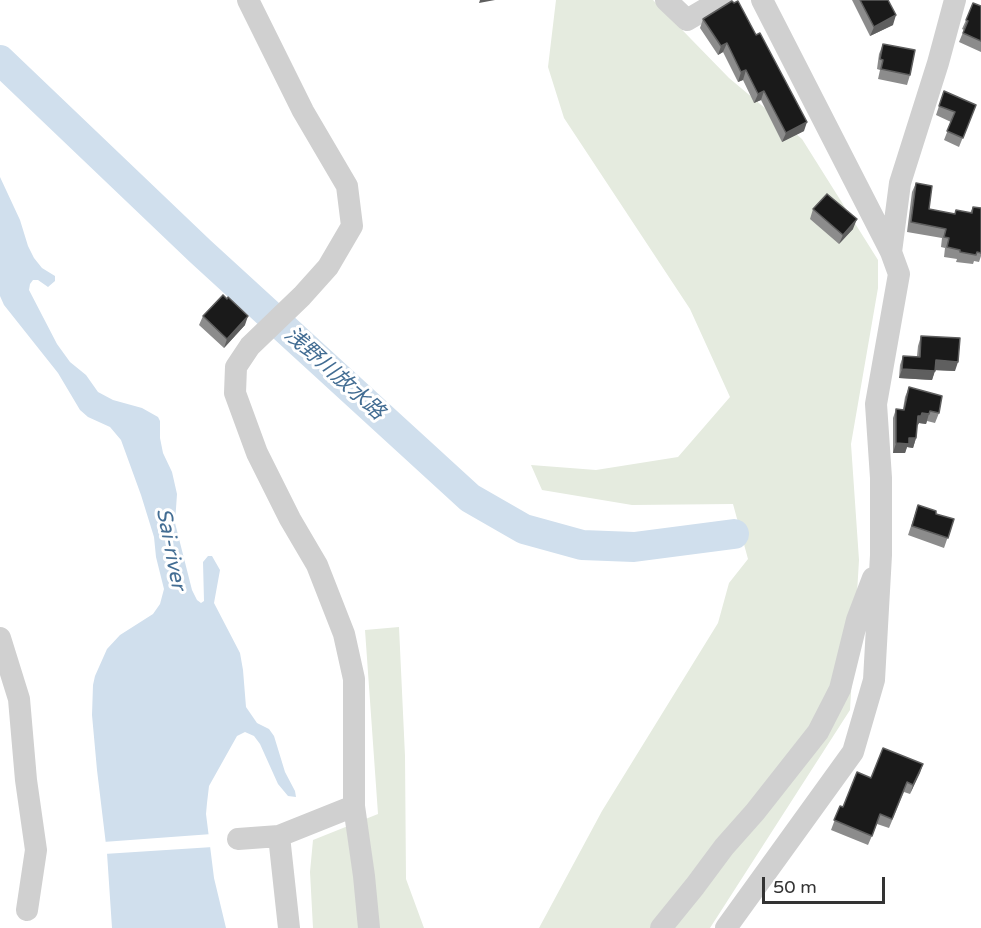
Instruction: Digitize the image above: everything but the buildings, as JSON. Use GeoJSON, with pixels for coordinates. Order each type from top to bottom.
{"type":"FeatureCollection","features":[{"type":"Feature","properties":{"kind":"street"},"geometry":{"type":"LineString","coordinates":[[248,0],[303,111],[347,186],[352,226],[328,267],[302,296],[250,346],[236,367],[235,393],[257,453],[290,519],[317,565],[344,634],[354,680],[354,806],[369,928]]}},
{"type":"Feature","properties":{"kind":"street"},"geometry":{"type":"LineString","coordinates":[[666,0],[687,20],[721,0]]}},
{"type":"Feature","properties":{"kind":"street"},"geometry":{"type":"LineString","coordinates":[[726,928],[853,752],[874,680],[881,555],[881,478],[876,404],[898,274],[891,252],[762,0]]}},
{"type":"Feature","properties":{"kind":"street"},"geometry":{"type":"LineString","coordinates":[[891,252],[900,183],[938,63],[955,0]]}},
{"type":"Feature","properties":{"kind":"street"},"geometry":{"type":"LineString","coordinates":[[661,928],[818,732],[829,714],[840,689],[857,620],[881,555]]}},
{"type":"Feature","properties":{"kind":"street"},"geometry":{"type":"LineString","coordinates":[[0,638],[19,699],[26,780],[36,850],[27,909]]}},
{"type":"Feature","properties":{"kind":"street"},"geometry":{"type":"LineString","coordinates":[[238,839],[279,836],[354,806]]}},
{"type":"Feature","properties":{"kind":"street"},"geometry":{"type":"LineString","coordinates":[[279,836],[289,928]]}},
{"type":"Feature","properties":{"kind":"shaded area"},"geometry":{"type":"Polygon","coordinates":[[[556,0],[653,0],[729,78],[802,139],[878,260],[878,288],[851,444],[859,560],[850,710],[710,928],[539,928],[602,811],[718,623],[729,583],[748,559],[733,504],[632,505],[542,490],[531,465],[596,470],[678,457],[730,397],[690,309],[564,118],[548,67],[556,0]]]}},
{"type":"Feature","properties":{"kind":"shaded area"},"geometry":{"type":"Polygon","coordinates":[[[399,627],[405,756],[406,879],[424,928],[313,928],[310,872],[313,840],[378,814],[365,630],[399,627]]]}},
{"type":"Feature","properties":{"kind":"water","name":"Sai-river"},"geometry":{"type":"Polygon","coordinates":[[[0,177],[34,258],[42,268],[55,276],[55,281],[48,287],[38,280],[33,280],[29,290],[57,344],[70,362],[86,375],[98,392],[113,400],[142,408],[158,417],[160,421],[163,453],[172,472],[177,494],[175,523],[192,590],[197,600],[201,603],[204,601],[203,562],[208,556],[212,556],[220,570],[214,603],[240,653],[246,707],[257,723],[269,729],[274,736],[285,772],[295,791],[296,797],[288,796],[278,784],[254,736],[245,732],[237,736],[209,786],[206,814],[214,878],[226,928],[112,928],[107,853],[92,715],[93,685],[107,649],[120,635],[153,614],[160,604],[164,589],[156,557],[154,537],[121,440],[110,427],[88,417],[80,410],[58,373],[4,305],[0,296],[0,177]]]}},
{"type":"Feature","properties":{"kind":"pier"},"geometry":{"type":"Polygon","coordinates":[[[212,834],[213,847],[104,854],[103,842],[212,834]]]}},
{"type":"Feature","properties":{"kind":"waterway","name":"浅野川放水路"},"geometry":{"type":"LineString","coordinates":[[0,60],[200,251],[470,498],[524,529],[582,545],[634,547],[734,534]]}}]}
